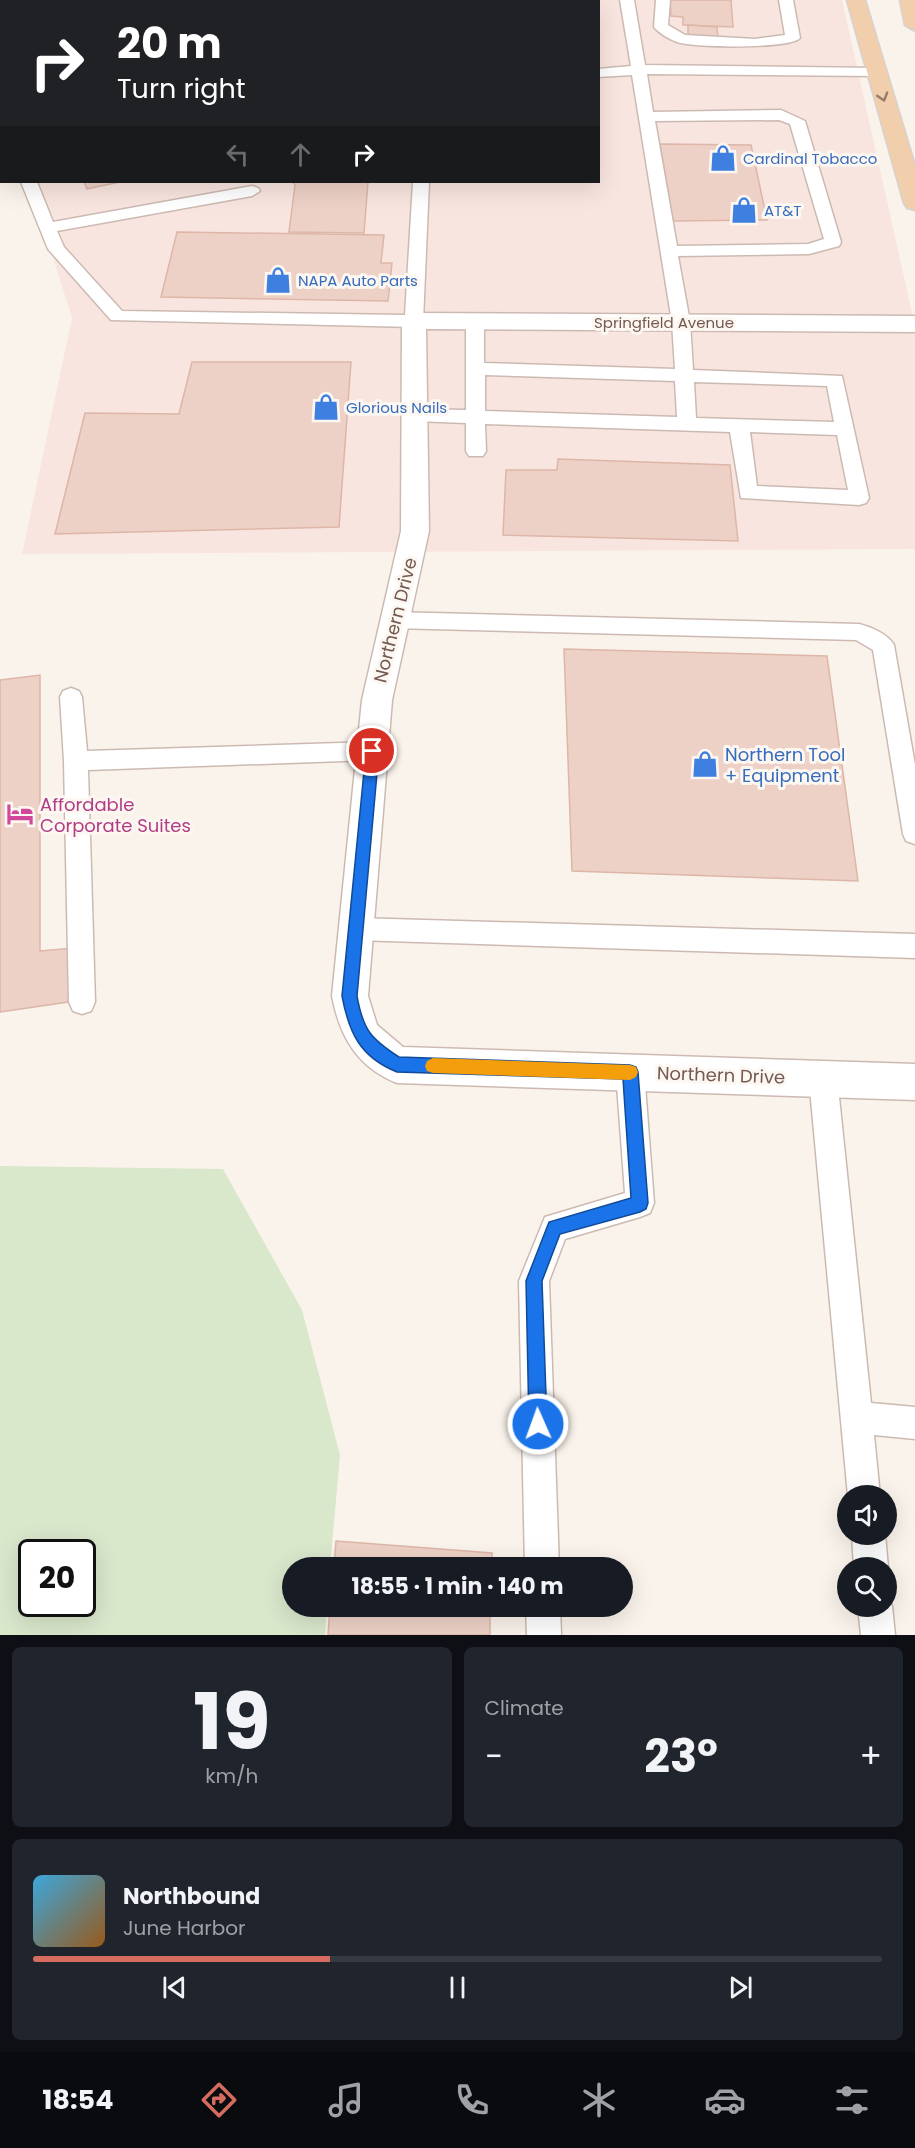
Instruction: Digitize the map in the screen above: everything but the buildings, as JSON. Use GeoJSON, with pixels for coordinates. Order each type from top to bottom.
{"type":"FeatureCollection","features":[{"type":"Feature","properties":{"kind":"main road"},"geometry":{"type":"LineString","coordinates":[[856,0],[915,203]]}},
{"type":"Feature","properties":{"kind":"main road"},"geometry":{"type":"LineString","coordinates":[[909,0],[915,25]]}},
{"type":"Feature","properties":{"kind":"street","name":"Springfield Avenue"},"geometry":{"type":"LineString","coordinates":[[414,321],[915,324]]}},
{"type":"Feature","properties":{"kind":"street","name":"Northern Drive"},"geometry":{"type":"LineString","coordinates":[[414,321],[415,531],[411,558],[392,620],[377,699],[350,996],[355,1024],[371,1048],[397,1065],[915,1082]]}},
{"type":"Feature","properties":{"kind":"lane"},"geometry":{"type":"LineString","coordinates":[[627,0],[681,322],[687,424]]}},
{"type":"Feature","properties":{"kind":"lane"},"geometry":{"type":"LineString","coordinates":[[661,27],[663,0]]}},
{"type":"Feature","properties":{"kind":"lane"},"geometry":{"type":"LineString","coordinates":[[661,27],[682,39],[755,43],[793,38],[786,0]]}},
{"type":"Feature","properties":{"kind":"lane"},"geometry":{"type":"LineString","coordinates":[[661,27],[688,28]]}},
{"type":"Feature","properties":{"kind":"lane"},"geometry":{"type":"LineString","coordinates":[[717,30],[738,31],[755,43]]}},
{"type":"Feature","properties":{"kind":"lane"},"geometry":{"type":"LineString","coordinates":[[600,73],[639,69],[876,72]]}},
{"type":"Feature","properties":{"kind":"lane"},"geometry":{"type":"LineString","coordinates":[[647,117],[781,115],[797,120],[832,242],[809,249],[669,251]]}},
{"type":"Feature","properties":{"kind":"lane"},"geometry":{"type":"LineString","coordinates":[[29,183],[56,249],[117,316],[414,321],[421,183]]}},
{"type":"Feature","properties":{"kind":"lane"},"geometry":{"type":"LineString","coordinates":[[48,228],[252,191]]}},
{"type":"Feature","properties":{"kind":"lane"},"geometry":{"type":"LineString","coordinates":[[475,321],[476,451]]}},
{"type":"Feature","properties":{"kind":"lane"},"geometry":{"type":"LineString","coordinates":[[475,369],[835,380],[859,498],[748,493],[740,425]]}},
{"type":"Feature","properties":{"kind":"lane"},"geometry":{"type":"LineString","coordinates":[[414,415],[845,429]]}},
{"type":"Feature","properties":{"kind":"lane"},"geometry":{"type":"LineString","coordinates":[[392,620],[860,632],[883,645],[915,834]]}},
{"type":"Feature","properties":{"kind":"lane"},"geometry":{"type":"LineString","coordinates":[[71,697],[76,761],[82,1002]]}},
{"type":"Feature","properties":{"kind":"lane"},"geometry":{"type":"LineString","coordinates":[[76,761],[372,751]]}},
{"type":"Feature","properties":{"kind":"lane"},"geometry":{"type":"LineString","coordinates":[[356,929],[915,946]]}},
{"type":"Feature","properties":{"kind":"lane"},"geometry":{"type":"LineString","coordinates":[[542,1557],[534,1281],[555,1227],[640,1203],[630,1072]]}},
{"type":"Feature","properties":{"kind":"lane"},"geometry":{"type":"LineString","coordinates":[[823,1078],[863,1485]]}},
{"type":"Feature","properties":{"kind":"lane"},"geometry":{"type":"LineString","coordinates":[[856,1418],[915,1423]]}},
{"type":"Feature","properties":{"kind":"lane"},"geometry":{"type":"LineString","coordinates":[[543,1617],[544,1635]]}},
{"type":"Feature","properties":{"kind":"lane"},"geometry":{"type":"LineString","coordinates":[[876,1617],[878,1635]]}},
{"type":"Feature","properties":{"kind":"shaded area"},"geometry":{"type":"Polygon","coordinates":[[[600,0],[842,0],[915,326],[915,549],[22,554],[72,318],[29,183],[600,183],[600,0]]]}},
{"type":"Feature","properties":{"kind":"green space"},"geometry":{"type":"Polygon","coordinates":[[[0,1166],[223,1169],[302,1310],[340,1455],[331,1557],[282,1557],[282,1617],[326,1617],[325,1635],[0,1635],[0,1166]]]}},
{"type":"Feature","properties":{"kind":"slow traffic"},"geometry":{"type":"LineString","coordinates":[[433,1066],[630,1072]]}},
{"type":"Feature","properties":{"kind":"place","name":"Cardinal Tobacco"},"geometry":{"type":"Point","coordinates":[723,158]}},
{"type":"Feature","properties":{"kind":"place","name":"AT&T"},"geometry":{"type":"Point","coordinates":[744,210]}},
{"type":"Feature","properties":{"kind":"place","name":"NAPA Auto Parts"},"geometry":{"type":"Point","coordinates":[278,280]}},
{"type":"Feature","properties":{"kind":"place","name":"Glorious Nails"},"geometry":{"type":"Point","coordinates":[326,407]}},
{"type":"Feature","properties":{"kind":"place","name":"Northern Tool + Equipment"},"geometry":{"type":"Point","coordinates":[705,764]}},
{"type":"Feature","properties":{"kind":"place","name":"Affordable Corporate Suites"},"geometry":{"type":"Point","coordinates":[20,814]}},
{"type":"Feature","properties":{"kind":"route"},"geometry":{"type":"LineString","coordinates":[[372,751],[350,996],[355,1024],[371,1048],[397,1065],[630,1072],[640,1203],[555,1227],[534,1281],[538,1424]]}}]}
